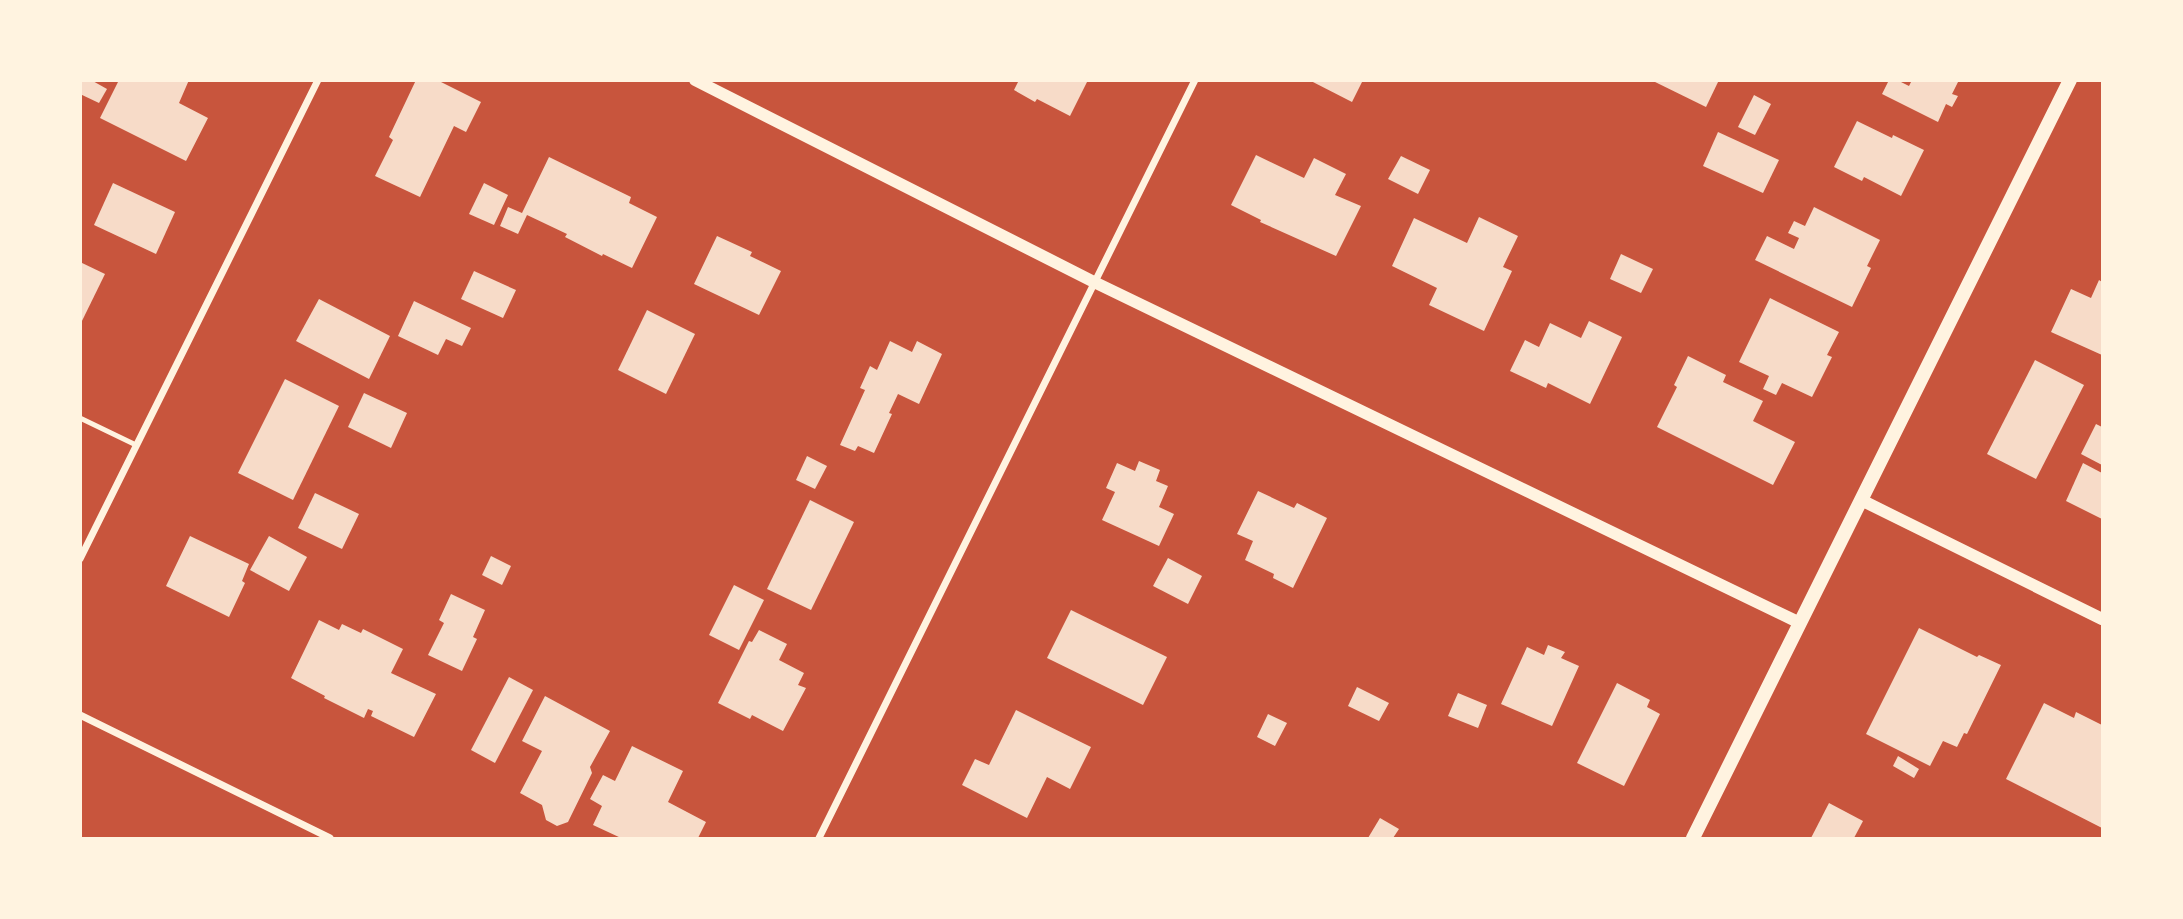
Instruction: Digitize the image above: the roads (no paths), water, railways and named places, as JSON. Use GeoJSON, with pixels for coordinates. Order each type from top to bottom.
{"type":"FeatureCollection","features":[{"type":"Feature","properties":{"kind":"main road"},"geometry":{"type":"LineString","coordinates":[[1693,838],[2070,80]]}},
{"type":"Feature","properties":{"kind":"street"},"geometry":{"type":"LineString","coordinates":[[80,559],[318,80]]}},
{"type":"Feature","properties":{"kind":"street"},"geometry":{"type":"LineString","coordinates":[[695,80],[1094,282],[1800,623]]}},
{"type":"Feature","properties":{"kind":"street"},"geometry":{"type":"LineString","coordinates":[[819,838],[1195,80]]}},
{"type":"Feature","properties":{"kind":"street"},"geometry":{"type":"LineString","coordinates":[[1861,500],[2102,619]]}},
{"type":"Feature","properties":{"kind":"street"},"geometry":{"type":"LineString","coordinates":[[80,715],[330,838]]}},
{"type":"Feature","properties":{"kind":"lane"},"geometry":{"type":"LineString","coordinates":[[80,418],[136,445]]}}]}
